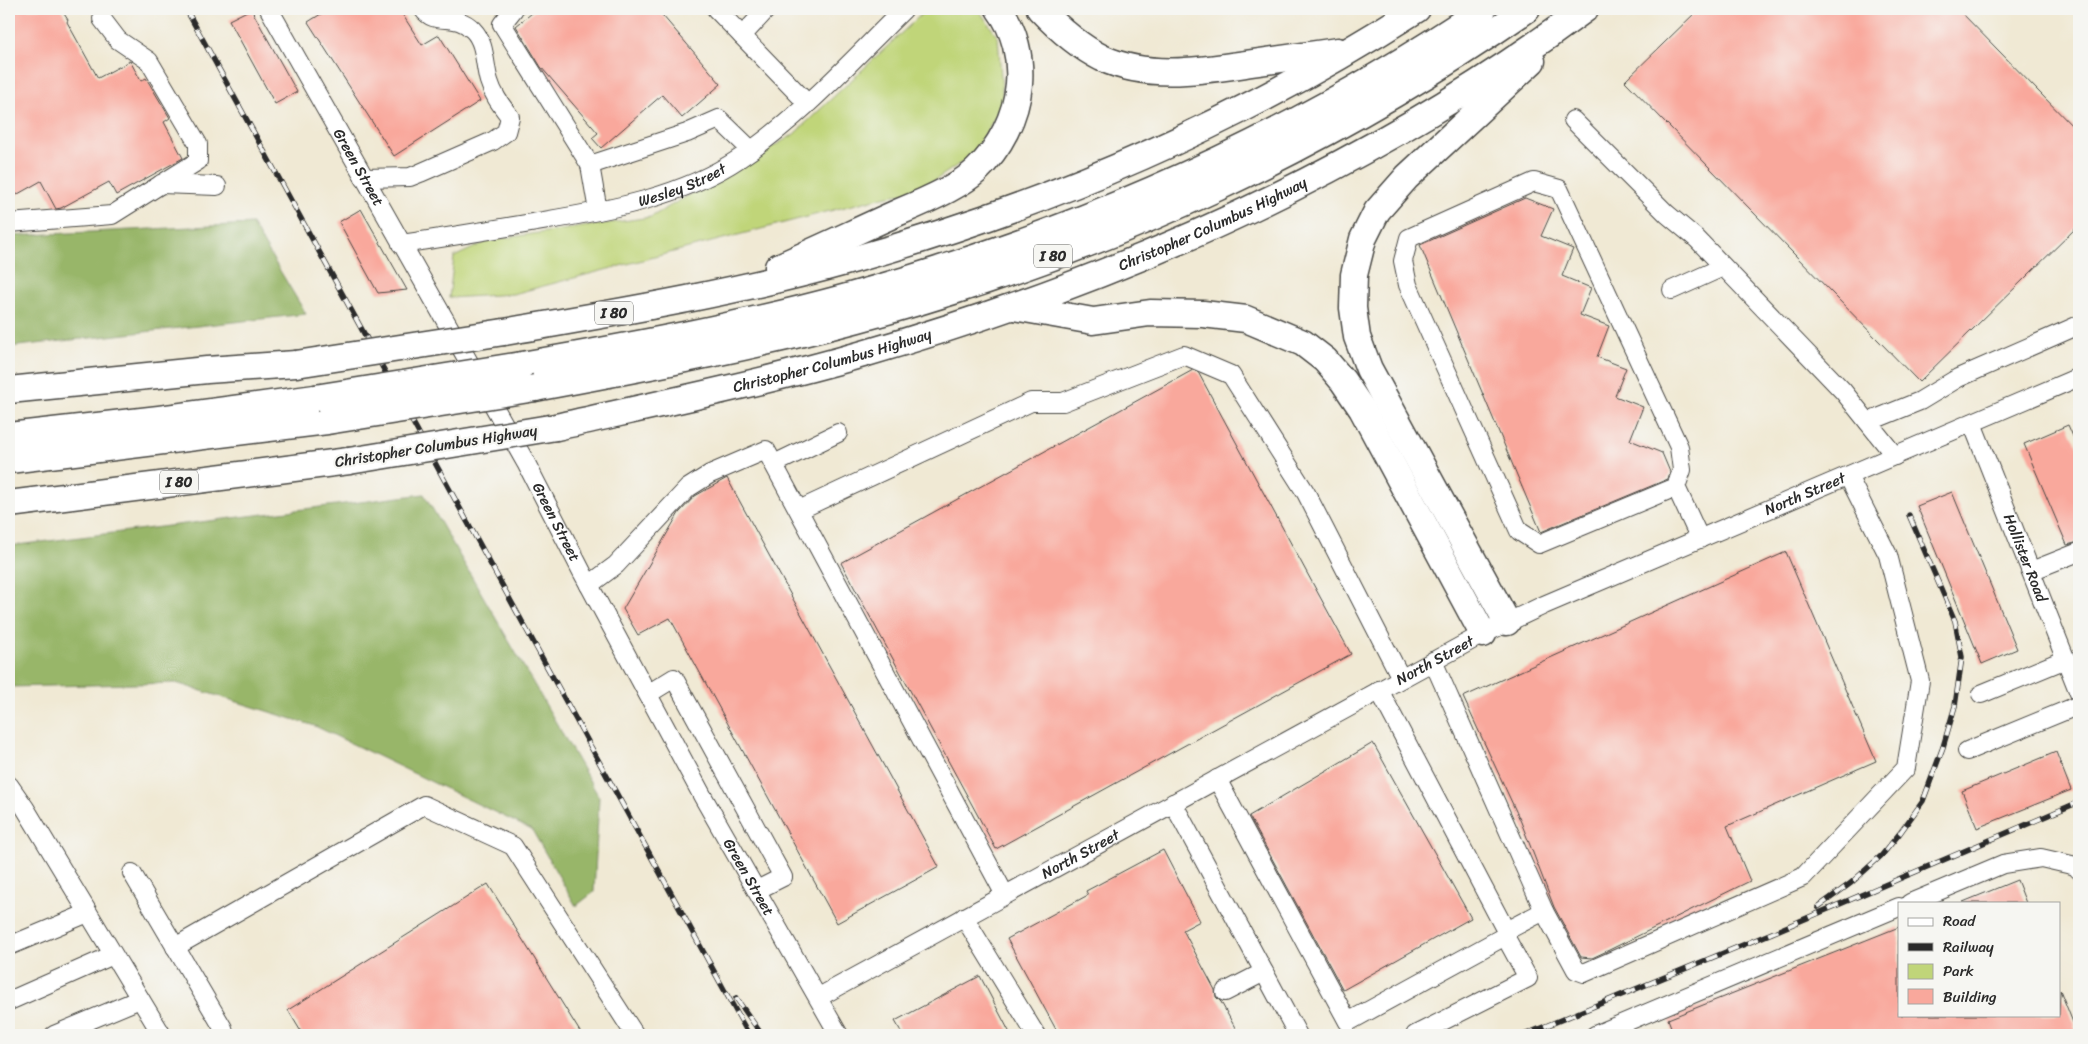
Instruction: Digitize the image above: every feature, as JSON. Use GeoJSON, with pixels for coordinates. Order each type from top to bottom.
{"type":"FeatureCollection","features":[{"type":"Feature","properties":{"kind":"highway"},"geometry":{"type":"LineString","coordinates":[[724,291],[931,198],[975,172],[994,151],[1008,126],[1018,98],[1020,65],[1013,36],[999,9]]}},
{"type":"Feature","properties":{"kind":"highway"},"geometry":{"type":"LineString","coordinates":[[1040,9],[1054,24],[1078,44],[1104,58],[1132,67],[1166,71],[1202,71],[1352,49]]}},
{"type":"Feature","properties":{"kind":"highway","name":"I 80"},"geometry":{"type":"LineString","coordinates":[[9,390],[207,370],[296,364],[504,332],[724,291],[844,263],[960,227],[1058,191],[1186,136],[1257,101],[1352,49],[1417,9]]}},
{"type":"Feature","properties":{"kind":"highway","name":"I 80"},"geometry":{"type":"LineString","coordinates":[[9,436],[159,419],[315,398],[522,365],[665,339],[785,313],[904,281],[1020,243],[1133,198],[1260,139],[1361,84],[1483,9]]}},
{"type":"Feature","properties":{"kind":"highway","name":"Christopher Columbus Highway"},"geometry":{"type":"LineString","coordinates":[[9,460],[327,421],[535,388],[708,355],[829,327],[957,290],[1066,252],[1181,204],[1292,150],[1402,89],[1527,9]]}},
{"type":"Feature","properties":{"kind":"highway"},"geometry":{"type":"LineString","coordinates":[[1507,622],[1369,369],[1357,337],[1352,308],[1354,275],[1363,239],[1377,211],[1388,198],[1407,177],[1586,9]]}},
{"type":"Feature","properties":{"kind":"highway","name":"Christopher Columbus Highway"},"geometry":{"type":"LineString","coordinates":[[9,504],[349,461],[556,427],[754,384],[863,354],[1013,307],[1130,262],[1235,216],[1336,165],[1408,125],[1481,80],[1586,9]]}},
{"type":"Feature","properties":{"kind":"highway"},"geometry":{"type":"LineString","coordinates":[[1013,307],[1093,321],[1150,313],[1203,314],[1246,319],[1303,343],[1325,360],[1343,381],[1362,409],[1483,634]]}},
{"type":"Feature","properties":{"kind":"street"},"geometry":{"type":"LineString","coordinates":[[364,178],[410,177],[493,141],[506,132],[510,117],[496,99],[488,80],[483,49],[475,31],[465,22],[451,18],[437,19],[427,16],[423,9]]}},
{"type":"Feature","properties":{"kind":"street"},"geometry":{"type":"LineString","coordinates":[[514,9],[502,24],[590,165],[598,211]]}},
{"type":"Feature","properties":{"kind":"street"},"geometry":{"type":"LineString","coordinates":[[716,9],[807,103]]}},
{"type":"Feature","properties":{"kind":"street"},"geometry":{"type":"LineString","coordinates":[[742,36],[767,9]]}},
{"type":"Feature","properties":{"kind":"street","name":"Wesley Street"},"geometry":{"type":"LineString","coordinates":[[401,244],[598,211],[677,189],[707,176],[768,138],[904,9]]}},
{"type":"Feature","properties":{"kind":"street","name":"Green Street"},"geometry":{"type":"LineString","coordinates":[[276,11],[364,178],[526,463],[703,797],[839,1035]]}},
{"type":"Feature","properties":{"kind":"street"},"geometry":{"type":"LineString","coordinates":[[9,222],[112,215],[198,161],[198,144],[149,61],[118,40],[102,19]]}},
{"type":"Feature","properties":{"kind":"street"},"geometry":{"type":"LineString","coordinates":[[590,165],[687,133],[719,119],[751,150]]}},
{"type":"Feature","properties":{"kind":"street"},"geometry":{"type":"LineString","coordinates":[[1572,120],[1723,267],[1842,391],[1895,456]]}},
{"type":"Feature","properties":{"kind":"street"},"geometry":{"type":"LineString","coordinates":[[1676,487],[1539,544],[1519,531],[1408,285],[1403,261],[1410,238],[1534,182],[1560,189],[1679,447],[1682,470],[1676,487],[1700,539]]}},
{"type":"Feature","properties":{"kind":"street"},"geometry":{"type":"LineString","coordinates":[[161,184],[216,186]]}},
{"type":"Feature","properties":{"kind":"street"},"geometry":{"type":"LineString","coordinates":[[1672,290],[1723,267]]}},
{"type":"Feature","properties":{"kind":"street"},"geometry":{"type":"LineString","coordinates":[[1868,422],[1920,401],[1958,378],[2079,326]]}},
{"type":"Feature","properties":{"kind":"street"},"geometry":{"type":"LineString","coordinates":[[799,510],[1031,402],[1063,402],[1184,355],[1231,375],[1306,493],[1401,678]]}},
{"type":"Feature","properties":{"kind":"street","name":"North Street"},"geometry":{"type":"LineString","coordinates":[[818,997],[1507,622],[2079,377]]}},
{"type":"Feature","properties":{"kind":"street","name":"Hollister Road"},"geometry":{"type":"LineString","coordinates":[[1972,423],[2079,693]]}},
{"type":"Feature","properties":{"kind":"street"},"geometry":{"type":"LineString","coordinates":[[774,464],[838,433]]}},
{"type":"Feature","properties":{"kind":"street"},"geometry":{"type":"LineString","coordinates":[[589,585],[616,565],[688,488],[710,474],[766,450],[1005,895]]}},
{"type":"Feature","properties":{"kind":"street"},"geometry":{"type":"LineString","coordinates":[[1433,661],[1544,911],[1576,970],[1584,973],[1803,877],[1906,768],[1920,681],[1888,555],[1848,476]]}},
{"type":"Feature","properties":{"kind":"street"},"geometry":{"type":"LineString","coordinates":[[2031,572],[2079,552]]}},
{"type":"Feature","properties":{"kind":"street"},"geometry":{"type":"LineString","coordinates":[[1981,694],[2066,659]]}},
{"type":"Feature","properties":{"kind":"street"},"geometry":{"type":"LineString","coordinates":[[648,694],[674,678],[783,877],[757,890]]}},
{"type":"Feature","properties":{"kind":"street"},"geometry":{"type":"LineString","coordinates":[[1379,690],[1528,978],[1415,1035]]}},
{"type":"Feature","properties":{"kind":"street"},"geometry":{"type":"LineString","coordinates":[[1967,751],[2079,705]]}},
{"type":"Feature","properties":{"kind":"street"},"geometry":{"type":"LineString","coordinates":[[1217,779],[1352,1029],[1544,911]]}},
{"type":"Feature","properties":{"kind":"street"},"geometry":{"type":"LineString","coordinates":[[9,785],[25,808],[162,1035]]}},
{"type":"Feature","properties":{"kind":"street"},"geometry":{"type":"LineString","coordinates":[[1172,803],[1298,1035]]}},
{"type":"Feature","properties":{"kind":"street"},"geometry":{"type":"LineString","coordinates":[[176,947],[424,805],[513,846],[635,1035]]}},
{"type":"Feature","properties":{"kind":"street"},"geometry":{"type":"LineString","coordinates":[[1912,902],[2004,864],[2041,858],[2076,866],[2079,870]]}},
{"type":"Feature","properties":{"kind":"street"},"geometry":{"type":"LineString","coordinates":[[132,873],[223,1028],[225,1035]]}},
{"type":"Feature","properties":{"kind":"street"},"geometry":{"type":"LineString","coordinates":[[1595,1035],[1898,907]]}},
{"type":"Feature","properties":{"kind":"street"},"geometry":{"type":"LineString","coordinates":[[9,946],[88,914]]}},
{"type":"Feature","properties":{"kind":"street"},"geometry":{"type":"LineString","coordinates":[[964,917],[1036,1035]]}},
{"type":"Feature","properties":{"kind":"street"},"geometry":{"type":"LineString","coordinates":[[9,1001],[113,955]]}},
{"type":"Feature","properties":{"kind":"street"},"geometry":{"type":"LineString","coordinates":[[1225,992],[1264,972]]}},
{"type":"Feature","properties":{"kind":"street"},"geometry":{"type":"LineString","coordinates":[[54,1035],[140,999]]}},
{"type":"Feature","properties":{"kind":"green space"},"geometry":{"type":"Polygon","coordinates":[[[927,9],[978,9],[998,37],[1003,103],[974,154],[919,191],[883,197],[513,294],[449,298],[454,257],[490,240],[651,217],[793,135],[927,9]]]}},
{"type":"Feature","properties":{"kind":"green space"},"geometry":{"type":"Polygon","coordinates":[[[252,224],[306,314],[9,347],[9,236],[252,224]]]}},
{"type":"Feature","properties":{"kind":"green space"},"geometry":{"type":"Polygon","coordinates":[[[424,494],[599,797],[594,892],[576,906],[532,830],[315,726],[176,683],[9,687],[9,546],[424,494]]]}},
{"type":"Feature","properties":{"kind":"building"},"geometry":{"type":"Polygon","coordinates":[[[9,9],[61,9],[98,78],[130,61],[141,81],[146,78],[170,118],[164,122],[183,158],[116,195],[109,182],[61,208],[56,209],[41,181],[9,199],[9,9]]]}},
{"type":"Feature","properties":{"kind":"building"},"geometry":{"type":"Polygon","coordinates":[[[251,9],[297,92],[275,104],[229,20],[251,9]]]}},
{"type":"Feature","properties":{"kind":"building"},"geometry":{"type":"Polygon","coordinates":[[[329,9],[399,9],[422,45],[439,35],[480,101],[394,156],[308,22],[329,9]]]}},
{"type":"Feature","properties":{"kind":"building"},"geometry":{"type":"Polygon","coordinates":[[[537,9],[657,9],[721,84],[682,118],[662,95],[601,148],[592,138],[598,133],[541,67],[516,26],[537,9]]]}},
{"type":"Feature","properties":{"kind":"building"},"geometry":{"type":"Polygon","coordinates":[[[1699,9],[1958,9],[2079,133],[2079,225],[1919,382],[1625,81],[1699,9]]]}},
{"type":"Feature","properties":{"kind":"building"},"geometry":{"type":"Polygon","coordinates":[[[1525,198],[1553,209],[1541,236],[1573,249],[1562,276],[1591,288],[1580,315],[1609,326],[1597,357],[1626,368],[1615,396],[1643,407],[1630,440],[1662,453],[1670,472],[1668,479],[1541,532],[1420,245],[1525,198]]]}},
{"type":"Feature","properties":{"kind":"building"},"geometry":{"type":"Polygon","coordinates":[[[361,209],[407,290],[378,293],[339,222],[361,209]]]}},
{"type":"Feature","properties":{"kind":"building"},"geometry":{"type":"Polygon","coordinates":[[[1193,370],[1198,372],[1351,654],[996,849],[841,563],[1193,370]]]}},
{"type":"Feature","properties":{"kind":"building"},"geometry":{"type":"Polygon","coordinates":[[[2068,425],[2079,450],[2079,542],[2067,545],[2024,444],[2068,425]]]}},
{"type":"Feature","properties":{"kind":"building"},"geometry":{"type":"Polygon","coordinates":[[[727,478],[939,867],[837,923],[670,618],[638,635],[623,609],[679,513],[695,496],[727,478]]]}},
{"type":"Feature","properties":{"kind":"building"},"geometry":{"type":"Polygon","coordinates":[[[1952,492],[2017,649],[1982,664],[1917,506],[1952,492]]]}},
{"type":"Feature","properties":{"kind":"building"},"geometry":{"type":"Polygon","coordinates":[[[1786,552],[1876,761],[1727,826],[1750,881],[1592,958],[1581,957],[1554,907],[1521,822],[1463,697],[1786,552]]]}},
{"type":"Feature","properties":{"kind":"building"},"geometry":{"type":"Polygon","coordinates":[[[1373,743],[1471,918],[1343,990],[1249,816],[1373,743]]]}},
{"type":"Feature","properties":{"kind":"building"},"geometry":{"type":"Polygon","coordinates":[[[2056,752],[2071,790],[1977,828],[1962,791],[2056,752]]]}},
{"type":"Feature","properties":{"kind":"building"},"geometry":{"type":"Polygon","coordinates":[[[1163,850],[1200,921],[1183,930],[1215,990],[1216,997],[1221,1002],[1239,1035],[1059,1035],[1007,939],[1088,895],[1086,891],[1163,850]]]}},
{"type":"Feature","properties":{"kind":"building"},"geometry":{"type":"Polygon","coordinates":[[[2017,880],[2026,902],[1963,902],[2017,880]]]}},
{"type":"Feature","properties":{"kind":"building"},"geometry":{"type":"Polygon","coordinates":[[[488,884],[582,1035],[303,1035],[288,1010],[488,884]]]}},
{"type":"Feature","properties":{"kind":"building"},"geometry":{"type":"Polygon","coordinates":[[[1898,927],[1898,1016],[2060,1016],[2060,990],[2078,1035],[1674,1035],[1668,1019],[1898,927]]]}},
{"type":"Feature","properties":{"kind":"building"},"geometry":{"type":"Polygon","coordinates":[[[980,976],[1011,1035],[903,1035],[895,1021],[980,976]]]}},
{"type":"Feature","properties":{"kind":"railway"},"geometry":{"type":"LineString","coordinates":[[186,9],[749,1035]]}},
{"type":"Feature","properties":{"kind":"railway"},"geometry":{"type":"LineString","coordinates":[[1818,907],[1851,883],[1882,855],[1923,801],[1943,747],[1955,706],[1962,657],[1955,621],[1909,515]]}},
{"type":"Feature","properties":{"kind":"railway"},"geometry":{"type":"LineString","coordinates":[[1524,1035],[1772,933],[2079,802]]}},
{"type":"Feature","properties":{"kind":"railway"},"geometry":{"type":"LineString","coordinates":[[736,998],[762,1035]]}}]}
